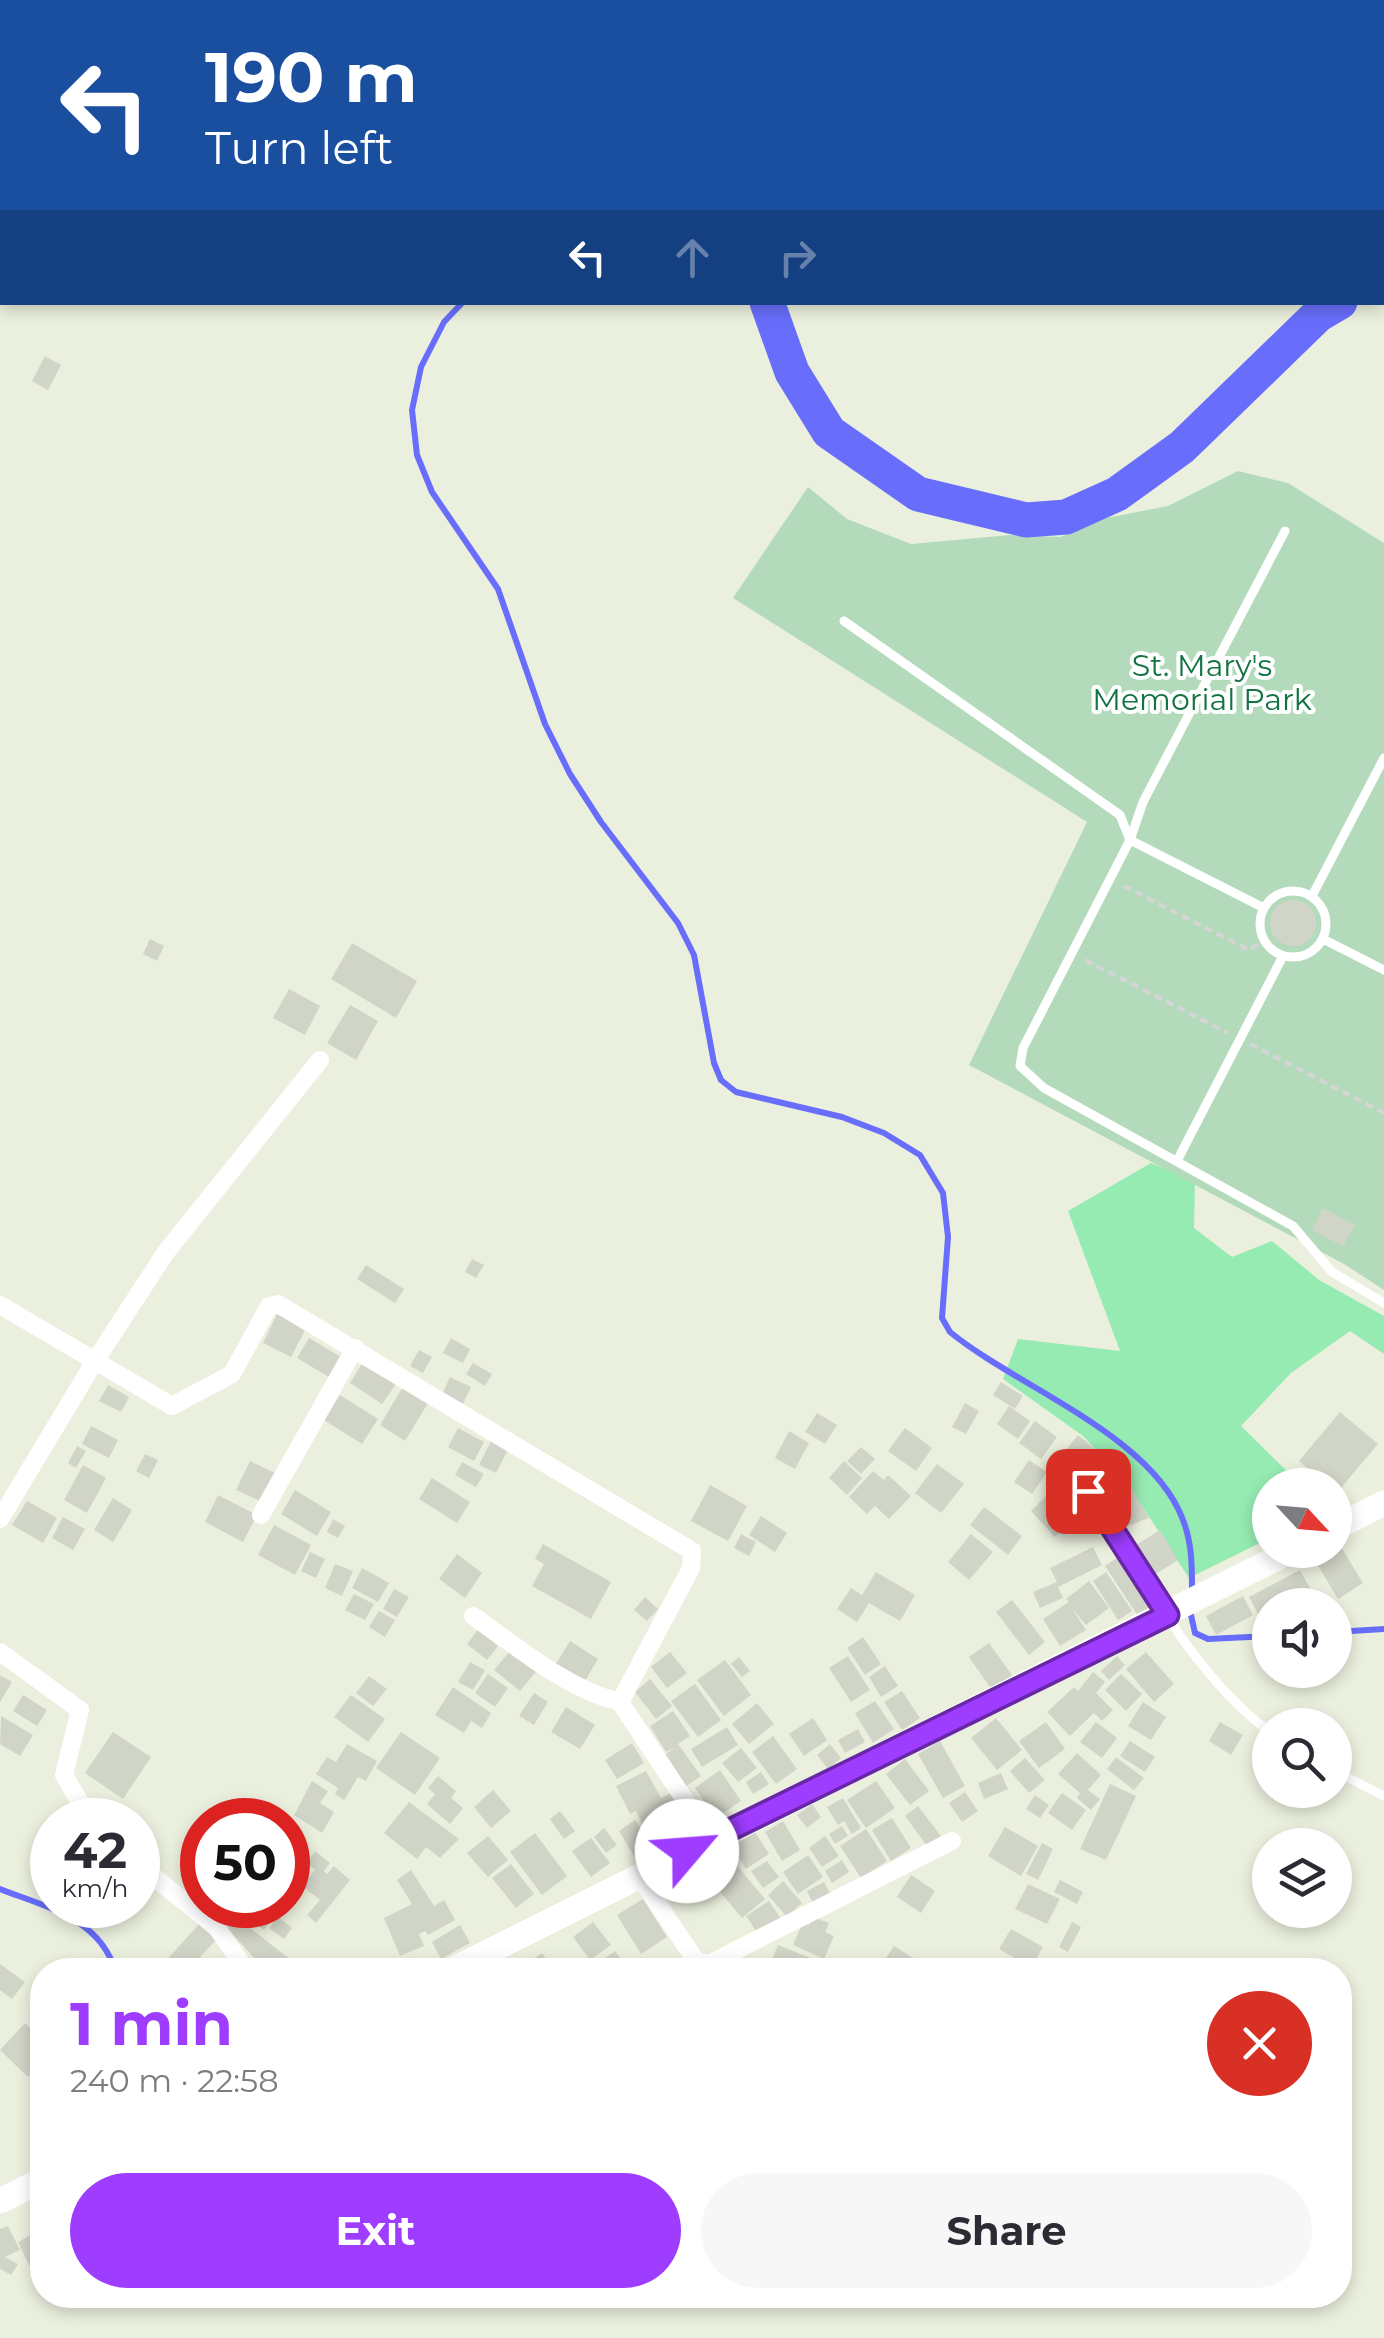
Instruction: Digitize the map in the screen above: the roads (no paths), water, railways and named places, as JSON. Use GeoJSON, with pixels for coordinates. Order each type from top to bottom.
{"type":"FeatureCollection","features":[{"type":"Feature","properties":{"kind":"main road"},"geometry":{"type":"LineString","coordinates":[[1352,1519],[1384,1503]]}},
{"type":"Feature","properties":{"kind":"main road"},"geometry":{"type":"LineString","coordinates":[[476,1958],[710,1838],[1258,1568]]}},
{"type":"Feature","properties":{"kind":"main road"},"geometry":{"type":"LineString","coordinates":[[0,2201],[30,2186]]}},
{"type":"Feature","properties":{"kind":"street"},"geometry":{"type":"LineString","coordinates":[[0,1518],[166,1252],[320,1060]]}},
{"type":"Feature","properties":{"kind":"street"},"geometry":{"type":"LineString","coordinates":[[0,1305],[172,1406],[232,1374],[272,1304],[355,1348],[692,1551],[691,1568],[620,1702]]}},
{"type":"Feature","properties":{"kind":"street"},"geometry":{"type":"LineString","coordinates":[[260,1515],[355,1348]]}},
{"type":"Feature","properties":{"kind":"street"},"geometry":{"type":"LineString","coordinates":[[472,1616],[553,1671],[603,1698],[620,1702],[710,1838]]}},
{"type":"Feature","properties":{"kind":"street"},"geometry":{"type":"LineString","coordinates":[[0,1652],[80,1710],[64,1775],[77,1798]]}},
{"type":"Feature","properties":{"kind":"street"},"geometry":{"type":"LineString","coordinates":[[722,1958],[952,1840]]}},
{"type":"Feature","properties":{"kind":"street"},"geometry":{"type":"LineString","coordinates":[[640,1876],[694,1958]]}},
{"type":"Feature","properties":{"kind":"street"},"geometry":{"type":"LineString","coordinates":[[160,1882],[217,1928],[238,1958]]}},
{"type":"Feature","properties":{"kind":"lane"},"geometry":{"type":"LineString","coordinates":[[1285,531],[1022,1048],[1020,1066],[1044,1088],[1293,1226],[1332,1272],[1384,1304]]}},
{"type":"Feature","properties":{"kind":"lane"},"geometry":{"type":"LineString","coordinates":[[844,621],[1120,815],[1130,840],[1264,908]]}},
{"type":"Feature","properties":{"kind":"lane"},"geometry":{"type":"LineString","coordinates":[[1312,896],[1384,758]]}},
{"type":"Feature","properties":{"kind":"lane"},"geometry":{"type":"LineString","coordinates":[[1294,891],[1312,896],[1322,908],[1326,923],[1323,938],[1313,951],[1298,957],[1283,956],[1264,940],[1260,924],[1264,908],[1277,895],[1294,891]]}},
{"type":"Feature","properties":{"kind":"lane"},"geometry":{"type":"LineString","coordinates":[[1323,938],[1384,970]]}},
{"type":"Feature","properties":{"kind":"lane"},"geometry":{"type":"LineString","coordinates":[[1178,1159],[1283,956]]}},
{"type":"Feature","properties":{"kind":"lane"},"geometry":{"type":"LineString","coordinates":[[1088,1491],[1168,1615],[1252,1718]]}},
{"type":"Feature","properties":{"kind":"lane"},"geometry":{"type":"LineString","coordinates":[[1352,1780],[1384,1796]]}},
{"type":"Feature","properties":{"kind":"waterway"},"geometry":{"type":"LineString","coordinates":[[460,305],[444,322],[421,367],[412,410],[417,455],[432,492],[498,589],[545,724],[570,774],[601,822],[678,923],[694,955],[714,1063],[721,1080],[736,1092],[842,1117],[884,1133],[920,1155],[943,1193],[948,1237],[942,1318],[950,1332],[1080,1415],[1143,1462],[1167,1490],[1183,1520],[1190,1546],[1192,1589]]}},
{"type":"Feature","properties":{"kind":"waterway"},"geometry":{"type":"LineString","coordinates":[[768,305],[792,372],[829,432],[918,494],[1026,520],[1066,517],[1117,494],[1182,447],[1318,315],[1335,305]]}},
{"type":"Feature","properties":{"kind":"waterway"},"geometry":{"type":"LineString","coordinates":[[1191,1615],[1195,1633],[1208,1639],[1252,1637]]}},
{"type":"Feature","properties":{"kind":"waterway"},"geometry":{"type":"LineString","coordinates":[[1352,1631],[1384,1629]]}},
{"type":"Feature","properties":{"kind":"waterway"},"geometry":{"type":"LineString","coordinates":[[0,1889],[84,1926],[110,1958]]}},
{"type":"Feature","properties":{"kind":"park label","name":"St. Mary's Memorial Park"},"geometry":{"type":"Point","coordinates":[1202,683]}}]}
